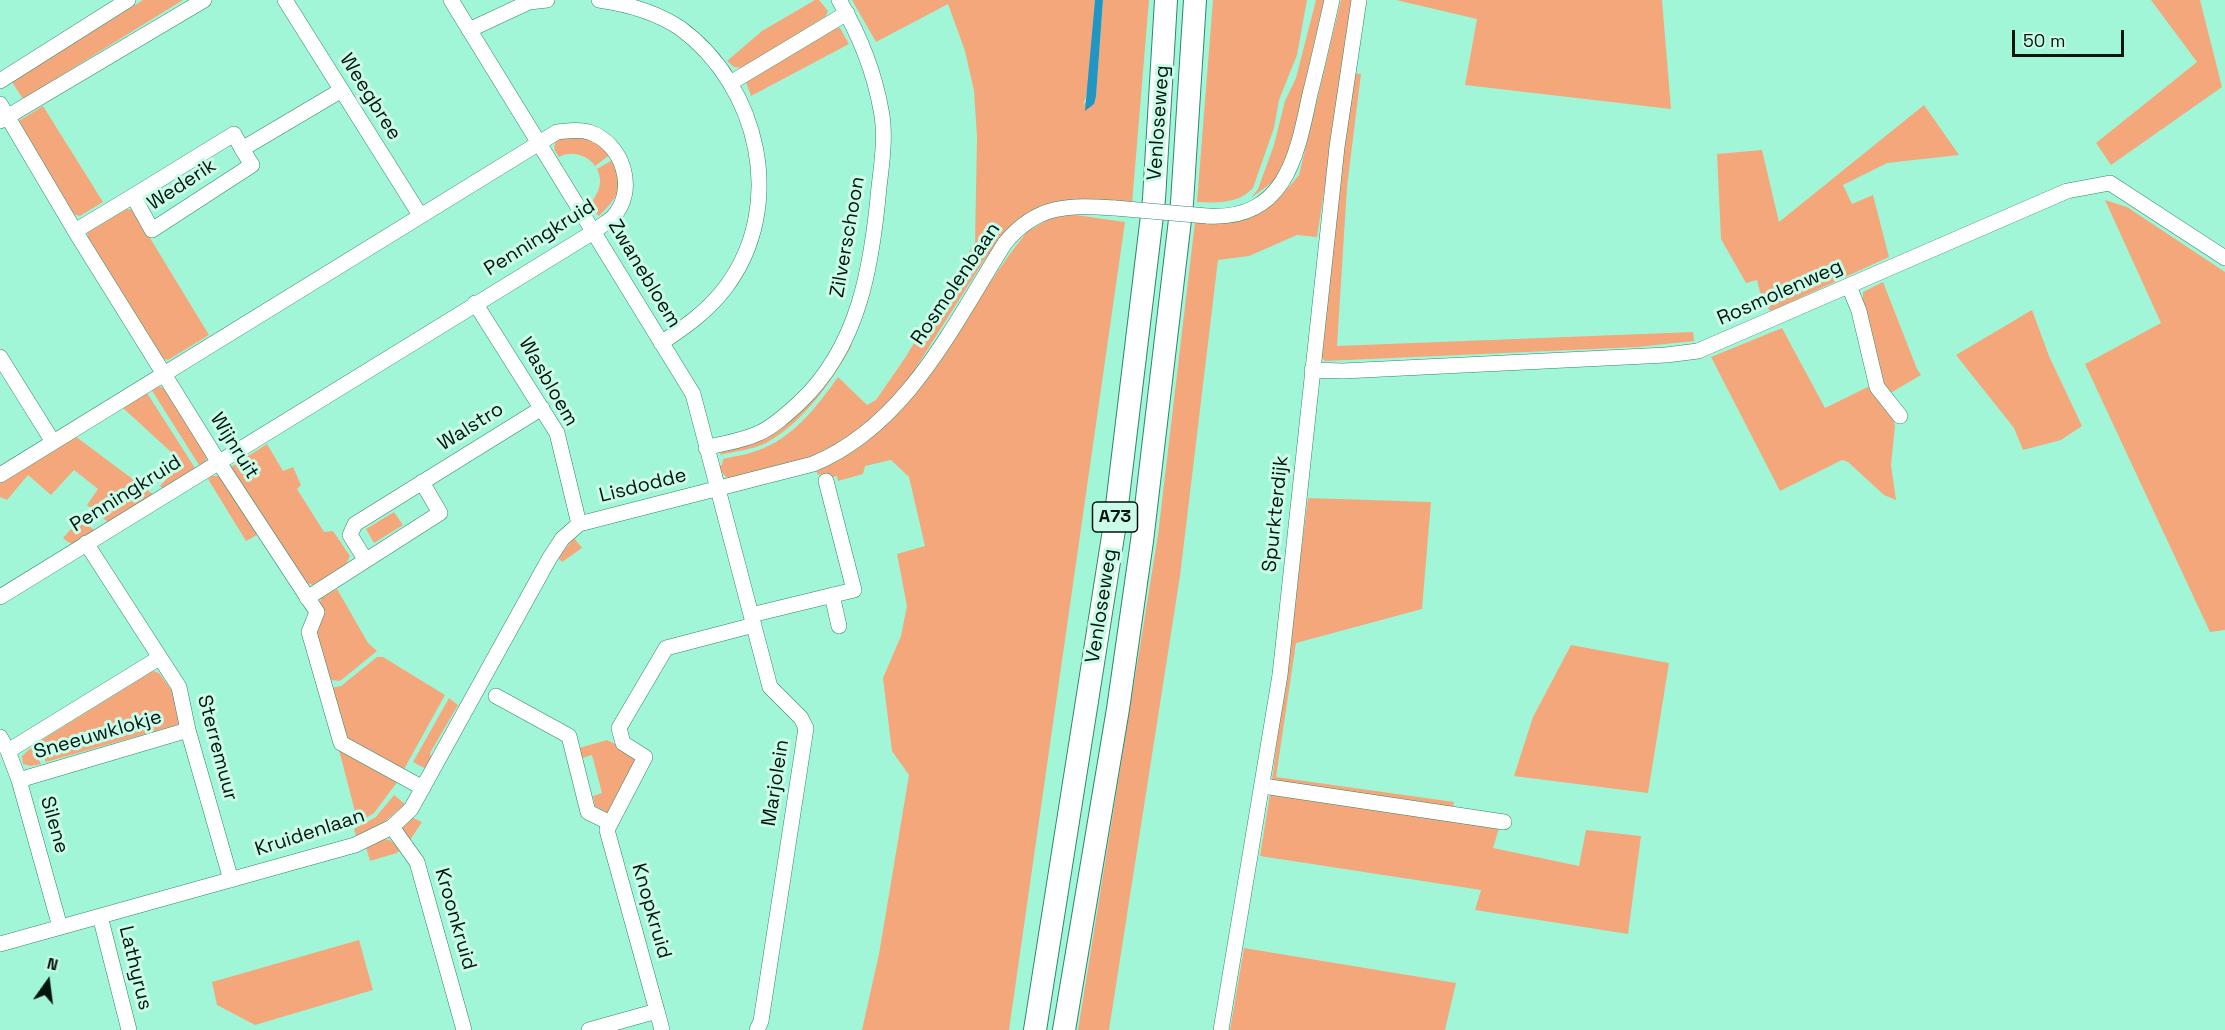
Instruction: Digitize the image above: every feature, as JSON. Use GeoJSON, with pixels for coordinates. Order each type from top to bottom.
{"type":"FeatureCollection","features":[{"type":"Feature","properties":{"kind":"highway","name":"Venloseweg"},"geometry":{"type":"LineString","coordinates":[[1035,1030],[1114,530],[1154,199],[1166,0]]}},
{"type":"Feature","properties":{"kind":"highway","name":"Venloseweg"},"geometry":{"type":"LineString","coordinates":[[1064,1030],[1118,710],[1142,541],[1182,203],[1195,0]]}},
{"type":"Feature","properties":{"kind":"street"},"geometry":{"type":"LineString","coordinates":[[0,81],[128,0]]}},
{"type":"Feature","properties":{"kind":"street"},"geometry":{"type":"LineString","coordinates":[[2,114],[204,0]]}},
{"type":"Feature","properties":{"kind":"street","name":"Weegbree"},"geometry":{"type":"LineString","coordinates":[[285,0],[340,91],[420,215]]}},
{"type":"Feature","properties":{"kind":"street","name":"Zwanebloem"},"geometry":{"type":"LineString","coordinates":[[451,0],[537,143],[595,231],[693,394],[717,489]]}},
{"type":"Feature","properties":{"kind":"street"},"geometry":{"type":"LineString","coordinates":[[469,30],[529,3],[547,0]]}},
{"type":"Feature","properties":{"kind":"street"},"geometry":{"type":"LineString","coordinates":[[599,0],[653,13],[679,28],[715,59],[732,82],[755,139],[760,183],[754,229],[744,257],[726,286],[700,316],[661,344]]}},
{"type":"Feature","properties":{"kind":"street","name":"Rosmolenbaan"},"geometry":{"type":"LineString","coordinates":[[717,489],[813,464],[838,454],[886,417],[916,382],[1005,243],[1020,227],[1043,213],[1064,207],[1115,208],[1227,216],[1260,204],[1286,178],[1297,153],[1332,0]]}},
{"type":"Feature","properties":{"kind":"street","name":"Spurkterdijk"},"geometry":{"type":"LineString","coordinates":[[1221,1030],[1280,675],[1337,147],[1359,0]]}},
{"type":"Feature","properties":{"kind":"street"},"geometry":{"type":"LineString","coordinates":[[732,82],[843,6]]}},
{"type":"Feature","properties":{"kind":"street","name":"Zilverschoon"},"geometry":{"type":"LineString","coordinates":[[706,448],[759,433],[787,414],[811,392],[833,363],[850,333],[863,294],[877,214],[882,112],[870,63],[843,6]]}},
{"type":"Feature","properties":{"kind":"street"},"geometry":{"type":"LineString","coordinates":[[242,149],[340,91]]}},
{"type":"Feature","properties":{"kind":"street","name":"Wijnruit"},"geometry":{"type":"LineString","coordinates":[[2,114],[218,461],[317,612],[309,632],[341,743],[423,788]]}},
{"type":"Feature","properties":{"kind":"street","name":"Penningkruid"},"geometry":{"type":"LineString","coordinates":[[0,475],[557,132],[576,130],[591,133],[609,144],[617,153],[625,174],[624,198],[614,216],[595,231],[0,597]]}},
{"type":"Feature","properties":{"kind":"street","name":"Wederik"},"geometry":{"type":"LineString","coordinates":[[75,231],[234,134],[252,165],[152,230],[133,196]]}},
{"type":"Feature","properties":{"kind":"street","name":"Rosmolenweg"},"geometry":{"type":"LineString","coordinates":[[1312,370],[1343,371],[1606,358],[1698,351],[2067,191],[2110,183],[2225,258]]}},
{"type":"Feature","properties":{"kind":"street"},"geometry":{"type":"LineString","coordinates":[[1849,286],[1859,311],[1877,387],[1900,416]]}},
{"type":"Feature","properties":{"kind":"street","name":"Wasbloem"},"geometry":{"type":"LineString","coordinates":[[475,303],[557,433],[579,524]]}},
{"type":"Feature","properties":{"kind":"street"},"geometry":{"type":"LineString","coordinates":[[0,357],[53,442]]}},
{"type":"Feature","properties":{"kind":"street","name":"Walstro"},"geometry":{"type":"LineString","coordinates":[[365,559],[350,535],[355,524],[542,408]]}},
{"type":"Feature","properties":{"kind":"street"},"geometry":{"type":"LineString","coordinates":[[496,696],[569,736],[588,812],[609,823],[645,757],[622,743],[619,728],[666,648],[854,590],[826,481]]}},
{"type":"Feature","properties":{"kind":"street"},"geometry":{"type":"LineString","coordinates":[[308,598],[365,559],[440,513],[422,482]]}},
{"type":"Feature","properties":{"kind":"street","name":"Lisdodde"},"geometry":{"type":"LineString","coordinates":[[579,524],[717,489]]}},
{"type":"Feature","properties":{"kind":"street","name":"Marjolein"},"geometry":{"type":"LineString","coordinates":[[717,489],[770,687],[801,718],[806,728],[761,1021],[756,1030]]}},
{"type":"Feature","properties":{"kind":"street","name":"Kruidenlaan"},"geometry":{"type":"LineString","coordinates":[[0,944],[355,845],[392,827],[411,808],[423,788],[549,559],[562,539],[579,524]]}},
{"type":"Feature","properties":{"kind":"street","name":"Sterremuur"},"geometry":{"type":"LineString","coordinates":[[86,543],[179,687],[231,880]]}},
{"type":"Feature","properties":{"kind":"street"},"geometry":{"type":"LineString","coordinates":[[832,595],[839,626]]}},
{"type":"Feature","properties":{"kind":"street","name":"Sneeuwklokje"},"geometry":{"type":"LineString","coordinates":[[8,750],[159,658]]}},
{"type":"Feature","properties":{"kind":"street","name":"Sneeuwklokje"},"geometry":{"type":"LineString","coordinates":[[19,780],[189,730]]}},
{"type":"Feature","properties":{"kind":"street","name":"Silene"},"geometry":{"type":"LineString","coordinates":[[0,737],[8,750],[19,780],[60,927]]}},
{"type":"Feature","properties":{"kind":"street"},"geometry":{"type":"LineString","coordinates":[[1263,786],[1504,822]]}},
{"type":"Feature","properties":{"kind":"street","name":"Knopkruid"},"geometry":{"type":"LineString","coordinates":[[609,823],[607,830],[657,1011]]}},
{"type":"Feature","properties":{"kind":"street","name":"Kroonkruid"},"geometry":{"type":"LineString","coordinates":[[392,827],[417,862],[464,1030]]}},
{"type":"Feature","properties":{"kind":"street","name":"Lathyrus"},"geometry":{"type":"LineString","coordinates":[[100,916],[129,1030]]}},
{"type":"Feature","properties":{"kind":"street"},"geometry":{"type":"LineString","coordinates":[[589,1030],[657,1011],[662,1030]]}},
{"type":"Feature","properties":{"kind":"shaded area"},"geometry":{"type":"Polygon","coordinates":[[[143,0],[183,0],[23,99],[12,82],[143,0]]]}},
{"type":"Feature","properties":{"kind":"shaded area"},"geometry":{"type":"Polygon","coordinates":[[[815,0],[819,0],[828,11],[826,16],[743,68],[734,67],[727,61],[762,31],[815,0]]]}},
{"type":"Feature","properties":{"kind":"shaded area"},"geometry":{"type":"Polygon","coordinates":[[[852,0],[1095,0],[1091,71],[1083,104],[1096,96],[1103,0],[1149,0],[1132,204],[1065,200],[1047,205],[1005,233],[985,259],[903,388],[879,414],[831,449],[805,459],[727,478],[716,466],[722,465],[723,459],[759,450],[786,435],[814,408],[838,377],[867,405],[876,400],[905,358],[975,242],[977,137],[974,91],[965,51],[948,4],[876,42],[852,0]]]}},
{"type":"Feature","properties":{"kind":"shaded area"},"geometry":{"type":"Polygon","coordinates":[[[1213,0],[1307,0],[1297,55],[1279,100],[1274,128],[1253,188],[1234,200],[1197,202],[1213,0]]]}},
{"type":"Feature","properties":{"kind":"shaded area"},"geometry":{"type":"Polygon","coordinates":[[[1316,0],[1324,0],[1287,161],[1274,181],[1251,198],[1258,189],[1274,145],[1285,101],[1296,78],[1316,0]]]}},
{"type":"Feature","properties":{"kind":"shaded area"},"geometry":{"type":"Polygon","coordinates":[[[1341,0],[1354,0],[1317,237],[1297,235],[1249,256],[1218,260],[1180,576],[1109,1030],[1078,1030],[1158,535],[1195,222],[1227,222],[1254,214],[1277,199],[1299,175],[1341,0]]]}},
{"type":"Feature","properties":{"kind":"shaded area"},"geometry":{"type":"Polygon","coordinates":[[[1396,0],[1662,0],[1671,109],[1465,85],[1477,19],[1396,0]]]}},
{"type":"Feature","properties":{"kind":"shaded area"},"geometry":{"type":"Polygon","coordinates":[[[2151,0],[2200,0],[2222,87],[2111,165],[2096,143],[2197,62],[2151,0]]]}},
{"type":"Feature","properties":{"kind":"shaded area"},"geometry":{"type":"Polygon","coordinates":[[[835,27],[840,28],[849,44],[751,96],[746,82],[835,27]]]}},
{"type":"Feature","properties":{"kind":"shaded area"},"geometry":{"type":"Polygon","coordinates":[[[1354,73],[1361,74],[1347,187],[1337,346],[1693,332],[1694,341],[1638,347],[1325,361],[1318,354],[1354,73]]]}},
{"type":"Feature","properties":{"kind":"shaded area"},"geometry":{"type":"Polygon","coordinates":[[[1924,105],[1959,155],[1887,163],[1843,185],[1852,204],[1873,195],[1889,257],[1771,311],[1763,304],[1757,280],[1746,283],[1721,239],[1717,154],[1762,150],[1779,222],[1924,105]]]}},
{"type":"Feature","properties":{"kind":"shaded area"},"geometry":{"type":"Polygon","coordinates":[[[43,106],[103,202],[80,216],[73,214],[17,122],[43,106]]]}},
{"type":"Feature","properties":{"kind":"shaded area"},"geometry":{"type":"Polygon","coordinates":[[[568,135],[591,138],[611,154],[595,166],[588,159],[578,155],[568,154],[559,157],[554,149],[556,139],[568,135]]]}},
{"type":"Feature","properties":{"kind":"shaded area"},"geometry":{"type":"Polygon","coordinates":[[[614,159],[619,176],[618,190],[611,203],[599,216],[588,206],[599,189],[600,179],[597,169],[614,159]]]}},
{"type":"Feature","properties":{"kind":"shaded area"},"geometry":{"type":"Polygon","coordinates":[[[2105,200],[2127,207],[2225,272],[2225,630],[2210,632],[2085,364],[2161,323],[2105,200]]]}},
{"type":"Feature","properties":{"kind":"shaded area"},"geometry":{"type":"Polygon","coordinates":[[[127,209],[133,210],[209,335],[168,360],[160,358],[87,240],[88,232],[127,209]]]}},
{"type":"Feature","properties":{"kind":"shaded area"},"geometry":{"type":"Polygon","coordinates":[[[1076,215],[1125,222],[1009,1030],[862,1030],[879,954],[909,775],[892,751],[883,678],[901,636],[907,606],[897,554],[925,546],[909,477],[891,460],[865,466],[863,474],[838,481],[837,476],[823,479],[822,474],[818,475],[816,470],[852,451],[883,426],[911,398],[1027,232],[1054,216],[1076,215]]]}},
{"type":"Feature","properties":{"kind":"shaded area"},"geometry":{"type":"Polygon","coordinates":[[[1883,282],[1921,375],[1887,395],[1883,388],[1863,305],[1863,292],[1883,282]]]}},
{"type":"Feature","properties":{"kind":"shaded area"},"geometry":{"type":"Polygon","coordinates":[[[2032,310],[2049,356],[2082,426],[2061,440],[2023,450],[2014,428],[1956,355],[2032,310]]]}},
{"type":"Feature","properties":{"kind":"shaded area"},"geometry":{"type":"Polygon","coordinates":[[[1782,328],[1825,408],[1872,385],[1893,417],[1895,426],[1891,465],[1896,500],[1884,495],[1848,462],[1842,460],[1780,491],[1711,357],[1782,328]]]}},
{"type":"Feature","properties":{"kind":"shaded area"},"geometry":{"type":"Polygon","coordinates":[[[849,343],[852,345],[835,373],[816,400],[793,424],[766,443],[720,455],[722,450],[756,442],[849,343]]]}},
{"type":"Feature","properties":{"kind":"shaded area"},"geometry":{"type":"Polygon","coordinates":[[[159,386],[163,388],[207,453],[206,461],[199,465],[151,389],[159,386]]]}},
{"type":"Feature","properties":{"kind":"shaded area"},"geometry":{"type":"Polygon","coordinates":[[[147,393],[195,468],[162,488],[160,486],[182,462],[123,408],[147,393]]]}},
{"type":"Feature","properties":{"kind":"shaded area"},"geometry":{"type":"Polygon","coordinates":[[[75,436],[154,495],[109,523],[87,505],[98,489],[74,470],[51,495],[28,475],[7,500],[0,497],[0,483],[75,436]]]}},
{"type":"Feature","properties":{"kind":"shaded area"},"geometry":{"type":"Polygon","coordinates":[[[267,444],[283,471],[293,467],[301,485],[297,489],[324,532],[333,531],[350,556],[346,564],[313,585],[304,582],[231,467],[267,444]]]}},
{"type":"Feature","properties":{"kind":"shaded area"},"geometry":{"type":"Polygon","coordinates":[[[212,476],[221,476],[257,535],[246,541],[208,479],[212,476]]]}},
{"type":"Feature","properties":{"kind":"shaded area"},"geometry":{"type":"Polygon","coordinates":[[[1308,498],[1431,502],[1422,609],[1296,643],[1276,777],[1454,802],[1452,812],[1272,780],[1308,498]]]}},
{"type":"Feature","properties":{"kind":"shaded area"},"geometry":{"type":"Polygon","coordinates":[[[394,512],[403,525],[374,543],[366,529],[394,512]]]}},
{"type":"Feature","properties":{"kind":"shaded area"},"geometry":{"type":"Polygon","coordinates":[[[80,519],[94,530],[84,542],[77,545],[63,538],[80,519]]]}},
{"type":"Feature","properties":{"kind":"shaded area"},"geometry":{"type":"Polygon","coordinates":[[[574,538],[582,548],[562,562],[558,558],[574,538]]]}},
{"type":"Feature","properties":{"kind":"shaded area"},"geometry":{"type":"Polygon","coordinates":[[[337,589],[368,643],[377,651],[340,681],[331,680],[314,631],[321,598],[337,589]]]}},
{"type":"Feature","properties":{"kind":"shaded area"},"geometry":{"type":"Polygon","coordinates":[[[1571,645],[1669,663],[1648,793],[1514,776],[1533,717],[1571,645]]]}},
{"type":"Feature","properties":{"kind":"shaded area"},"geometry":{"type":"Polygon","coordinates":[[[377,657],[383,657],[445,695],[403,771],[351,743],[343,734],[331,688],[341,686],[377,657]]]}},
{"type":"Feature","properties":{"kind":"shaded area"},"geometry":{"type":"Polygon","coordinates":[[[153,671],[159,673],[172,691],[180,720],[177,725],[46,762],[37,743],[153,671]]]}},
{"type":"Feature","properties":{"kind":"shaded area"},"geometry":{"type":"Polygon","coordinates":[[[449,698],[458,705],[430,753],[432,761],[428,770],[413,762],[449,698]]]}},
{"type":"Feature","properties":{"kind":"shaded area"},"geometry":{"type":"Polygon","coordinates":[[[607,740],[631,752],[635,762],[608,813],[595,806],[593,796],[602,793],[592,755],[582,758],[579,748],[607,740]]]}},
{"type":"Feature","properties":{"kind":"shaded area"},"geometry":{"type":"Polygon","coordinates":[[[33,746],[41,764],[31,766],[23,764],[22,756],[33,746]]]}},
{"type":"Feature","properties":{"kind":"shaded area"},"geometry":{"type":"Polygon","coordinates":[[[339,750],[398,781],[374,813],[358,823],[339,750]]]}},
{"type":"Feature","properties":{"kind":"shaded area"},"geometry":{"type":"Polygon","coordinates":[[[1270,794],[1500,825],[1493,848],[1579,866],[1586,830],[1641,836],[1628,934],[1475,910],[1481,890],[1260,856],[1270,794]]]}},
{"type":"Feature","properties":{"kind":"shaded area"},"geometry":{"type":"Polygon","coordinates":[[[394,795],[405,804],[375,830],[357,839],[354,829],[376,817],[394,795]]]}},
{"type":"Feature","properties":{"kind":"shaded area"},"geometry":{"type":"Polygon","coordinates":[[[409,816],[422,822],[408,843],[401,828],[409,816]]]}},
{"type":"Feature","properties":{"kind":"shaded area"},"geometry":{"type":"Polygon","coordinates":[[[383,839],[390,840],[400,850],[370,861],[366,847],[383,839]]]}},
{"type":"Feature","properties":{"kind":"shaded area"},"geometry":{"type":"Polygon","coordinates":[[[359,940],[373,990],[255,1025],[217,1005],[212,982],[359,940]]]}},
{"type":"Feature","properties":{"kind":"shaded area"},"geometry":{"type":"Polygon","coordinates":[[[1244,948],[1456,983],[1445,1030],[1230,1030],[1244,948]]]}},
{"type":"Feature","properties":{"kind":"water"},"geometry":{"type":"Polygon","coordinates":[[[1095,0],[1103,0],[1096,96],[1094,104],[1085,111],[1095,0]]]}}]}
